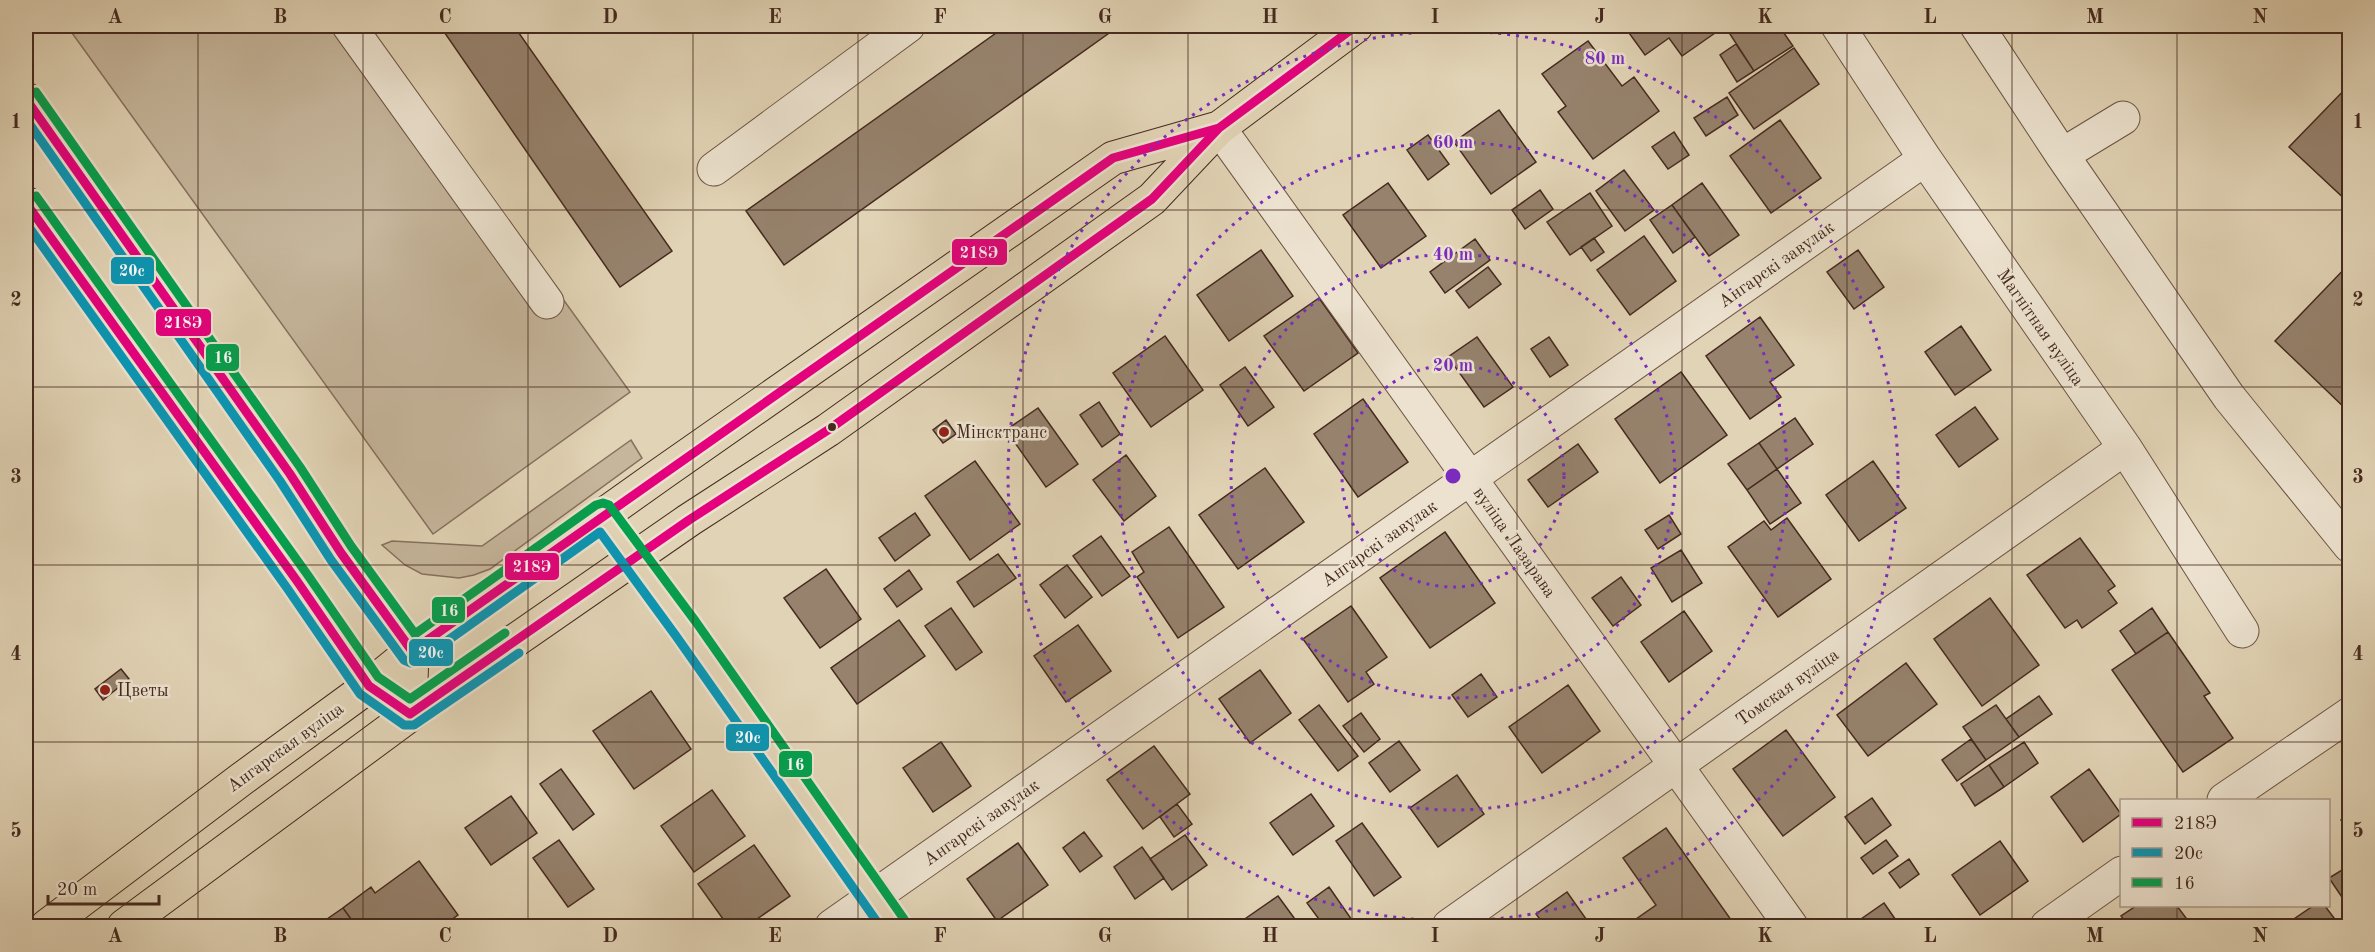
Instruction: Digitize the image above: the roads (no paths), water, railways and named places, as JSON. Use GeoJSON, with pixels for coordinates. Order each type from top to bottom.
{"type":"FeatureCollection","features":[{"type":"Feature","properties":{"kind":"main road","name":"Ангарская вуліца"},"geometry":{"type":"LineString","coordinates":[[124,927],[410,714],[635,557],[828,430],[1152,198],[1219,128],[1356,26]]}},
{"type":"Feature","properties":{"kind":"main road"},"geometry":{"type":"LineString","coordinates":[[26,99],[290,474],[341,553],[412,651],[410,714]]}},
{"type":"Feature","properties":{"kind":"main road","name":"Ангарская вуліца"},"geometry":{"type":"LineString","coordinates":[[47,927],[243,778],[369,686],[412,651],[1113,158],[1219,128]]}},
{"type":"Feature","properties":{"kind":"main road"},"geometry":{"type":"LineString","coordinates":[[26,202],[297,581],[369,686],[410,714]]}},
{"type":"Feature","properties":{"kind":"main road"},"geometry":{"type":"LineString","coordinates":[[603,516],[635,557],[894,927]]}},
{"type":"Feature","properties":{"kind":"street"},"geometry":{"type":"LineString","coordinates":[[350,26],[547,302]]}},
{"type":"Feature","properties":{"kind":"street"},"geometry":{"type":"LineString","coordinates":[[714,169],[908,26]]}},
{"type":"Feature","properties":{"kind":"street","name":"Магнітная вуліца"},"geometry":{"type":"LineString","coordinates":[[1838,26],[1925,159],[2125,448],[2242,631]]}},
{"type":"Feature","properties":{"kind":"street"},"geometry":{"type":"LineString","coordinates":[[1977,26],[2062,155],[2229,397],[2349,546]]}},
{"type":"Feature","properties":{"kind":"street"},"geometry":{"type":"LineString","coordinates":[[2062,155],[2123,118]]}},
{"type":"Feature","properties":{"kind":"street","name":"вуліца Лазарава"},"geometry":{"type":"LineString","coordinates":[[1219,128],[1791,927]]}},
{"type":"Feature","properties":{"kind":"street","name":"Ангарскі завулак"},"geometry":{"type":"LineString","coordinates":[[832,927],[1925,159]]}},
{"type":"Feature","properties":{"kind":"street","name":"Томская вуліца"},"geometry":{"type":"LineString","coordinates":[[1449,927],[2125,448]]}},
{"type":"Feature","properties":{"kind":"street"},"geometry":{"type":"LineString","coordinates":[[2227,799],[2349,714]]}},
{"type":"Feature","properties":{"kind":"street"},"geometry":{"type":"LineString","coordinates":[[2047,927],[2120,874]]}},
{"type":"Feature","properties":{"kind":"place","name":"Мінсктранс"},"geometry":{"type":"Point","coordinates":[944,432]}},
{"type":"Feature","properties":{"kind":"place","name":"Цветы"},"geometry":{"type":"Point","coordinates":[105,690]}}]}
